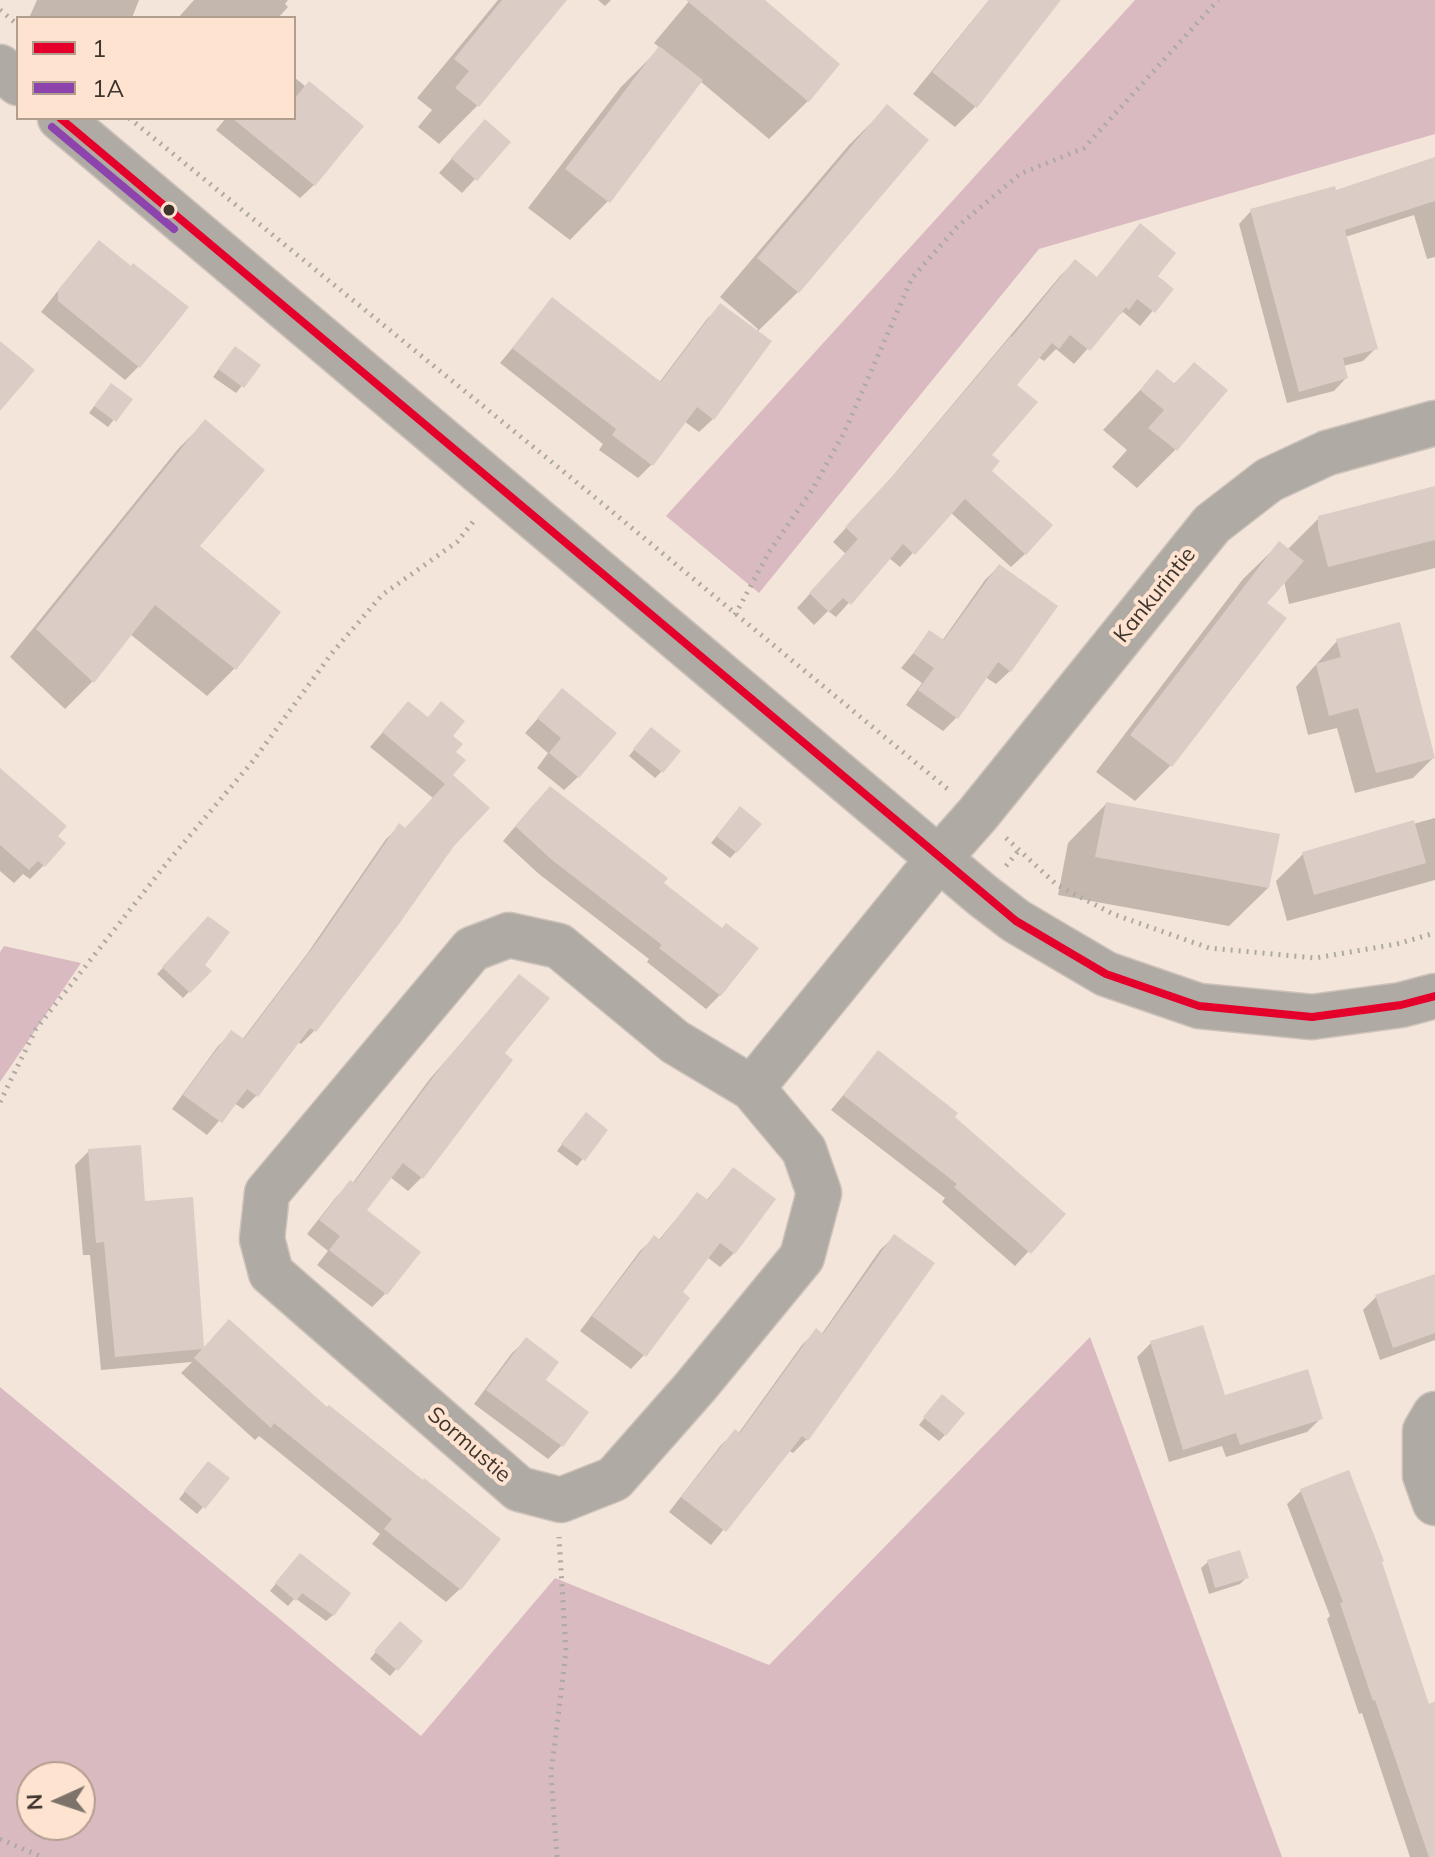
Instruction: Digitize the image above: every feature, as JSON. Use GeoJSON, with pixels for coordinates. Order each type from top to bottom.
{"type":"FeatureCollection","features":[{"type":"Feature","properties":{"kind":"street"},"geometry":{"type":"LineString","coordinates":[[0,67],[16,81]]}},
{"type":"Feature","properties":{"kind":"street"},"geometry":{"type":"LineString","coordinates":[[62,120],[1016,921],[1106,974],[1199,1006],[1312,1017],[1401,1005],[1435,996]]}},
{"type":"Feature","properties":{"kind":"street","name":"Kankurintie"},"geometry":{"type":"LineString","coordinates":[[752,1088],[1212,524],[1269,480],[1327,453],[1435,423]]}},
{"type":"Feature","properties":{"kind":"street","name":"Sormustie"},"geometry":{"type":"LineString","coordinates":[[509,935],[559,946],[675,1042],[752,1088],[804,1150],[819,1193],[802,1257],[696,1386],[614,1479],[561,1500],[519,1489],[271,1273],[262,1239],[267,1193],[472,949],[509,935]]}},
{"type":"Feature","properties":{"kind":"street"},"geometry":{"type":"LineString","coordinates":[[1435,1414],[1425,1431],[1425,1475],[1435,1503]]}},
{"type":"Feature","properties":{"kind":"path"},"geometry":{"type":"LineString","coordinates":[[735,615],[769,552],[812,490],[844,433],[912,278],[957,227],[1020,174],[1084,148],[1218,0]]}},
{"type":"Feature","properties":{"kind":"path"},"geometry":{"type":"LineString","coordinates":[[0,10],[16,23]]}},
{"type":"Feature","properties":{"kind":"path"},"geometry":{"type":"LineString","coordinates":[[131,120],[978,814],[1057,885],[1113,914],[1209,948],[1315,958],[1397,944],[1435,933]]}},
{"type":"Feature","properties":{"kind":"path"},"geometry":{"type":"LineString","coordinates":[[0,1102],[36,1029],[170,859],[253,761],[332,653],[382,595],[457,542],[499,487]]}},
{"type":"Feature","properties":{"kind":"path"},"geometry":{"type":"LineString","coordinates":[[557,1857],[551,1774],[566,1652],[559,1540],[561,1500]]}},
{"type":"Feature","properties":{"kind":"path"},"geometry":{"type":"LineString","coordinates":[[0,1839],[42,1857]]}},
{"type":"Feature","properties":{"kind":"shaded area"},"geometry":{"type":"Polygon","coordinates":[[[1135,0],[1435,0],[1435,134],[1039,249],[759,593],[666,516],[1135,0]]]}},
{"type":"Feature","properties":{"kind":"shaded area"},"geometry":{"type":"Polygon","coordinates":[[[4,946],[81,963],[0,1082],[0,952],[4,946]]]}},
{"type":"Feature","properties":{"kind":"shaded area"},"geometry":{"type":"Polygon","coordinates":[[[1090,1337],[1282,1857],[0,1857],[0,1387],[421,1736],[555,1578],[769,1665],[1090,1337]]]}},
{"type":"Feature","properties":{"kind":"building"},"geometry":{"type":"Polygon","coordinates":[[[502,0],[567,0],[479,107],[455,88],[469,71],[454,59],[502,0]]]}},
{"type":"Feature","properties":{"kind":"building"},"geometry":{"type":"Polygon","coordinates":[[[686,0],[765,0],[840,64],[809,102],[686,0]]]}},
{"type":"Feature","properties":{"kind":"building"},"geometry":{"type":"Polygon","coordinates":[[[989,0],[1061,0],[977,108],[932,72],[989,0]]]}},
{"type":"Feature","properties":{"kind":"building"},"geometry":{"type":"Polygon","coordinates":[[[659,46],[703,80],[610,203],[565,169],[659,46]]]}},
{"type":"Feature","properties":{"kind":"building"},"geometry":{"type":"Polygon","coordinates":[[[309,81],[364,126],[315,186],[234,120],[296,120],[296,97],[309,81]]]}},
{"type":"Feature","properties":{"kind":"building"},"geometry":{"type":"Polygon","coordinates":[[[887,104],[929,140],[799,293],[757,258],[887,104]]]}},
{"type":"Feature","properties":{"kind":"building"},"geometry":{"type":"Polygon","coordinates":[[[485,119],[511,142],[477,181],[451,158],[485,119]]]}},
{"type":"Feature","properties":{"kind":"building"},"geometry":{"type":"Polygon","coordinates":[[[1435,157],[1435,201],[1345,230],[1378,349],[1343,358],[1348,378],[1299,392],[1250,209],[1335,186],[1336,190],[1435,157]]]}},
{"type":"Feature","properties":{"kind":"building"},"geometry":{"type":"Polygon","coordinates":[[[1140,223],[1176,253],[1158,276],[1174,289],[1155,313],[1137,299],[1129,310],[1126,307],[1090,351],[1070,335],[1059,349],[1052,343],[1017,385],[1038,402],[992,455],[1000,461],[992,471],[1053,525],[1026,555],[965,499],[915,555],[903,544],[851,605],[843,598],[829,612],[809,593],[858,539],[845,527],[900,468],[1075,259],[1097,277],[1140,223]]]}},
{"type":"Feature","properties":{"kind":"building"},"geometry":{"type":"Polygon","coordinates":[[[99,240],[189,307],[140,368],[58,301],[58,290],[99,240]]]}},
{"type":"Feature","properties":{"kind":"building"},"geometry":{"type":"Polygon","coordinates":[[[552,297],[661,382],[720,303],[772,341],[714,420],[697,407],[653,466],[612,435],[616,429],[512,348],[552,297]]]}},
{"type":"Feature","properties":{"kind":"building"},"geometry":{"type":"Polygon","coordinates":[[[0,341],[35,370],[0,411],[0,341]]]}},
{"type":"Feature","properties":{"kind":"building"},"geometry":{"type":"Polygon","coordinates":[[[235,346],[261,365],[244,388],[218,369],[235,346]]]}},
{"type":"Feature","properties":{"kind":"building"},"geometry":{"type":"Polygon","coordinates":[[[1194,362],[1228,390],[1177,451],[1148,428],[1164,410],[1140,390],[1157,369],[1175,384],[1194,362]]]}},
{"type":"Feature","properties":{"kind":"building"},"geometry":{"type":"Polygon","coordinates":[[[111,383],[133,399],[116,422],[94,406],[111,383]]]}},
{"type":"Feature","properties":{"kind":"building"},"geometry":{"type":"Polygon","coordinates":[[[205,419],[265,470],[200,546],[281,612],[236,670],[155,605],[94,683],[36,629],[205,419]]]}},
{"type":"Feature","properties":{"kind":"building"},"geometry":{"type":"Polygon","coordinates":[[[1435,486],[1435,540],[1328,567],[1318,516],[1435,486]]]}},
{"type":"Feature","properties":{"kind":"building"},"geometry":{"type":"Polygon","coordinates":[[[1279,541],[1304,561],[1267,603],[1287,618],[1172,767],[1130,735],[1279,541]]]}},
{"type":"Feature","properties":{"kind":"building"},"geometry":{"type":"Polygon","coordinates":[[[999,564],[1058,606],[1011,672],[998,662],[958,719],[918,690],[934,668],[913,653],[929,630],[944,640],[999,564]]]}},
{"type":"Feature","properties":{"kind":"building"},"geometry":{"type":"Polygon","coordinates":[[[1400,622],[1435,758],[1376,773],[1358,708],[1329,716],[1316,664],[1341,657],[1336,639],[1400,622]]]}},
{"type":"Feature","properties":{"kind":"building"},"geometry":{"type":"Polygon","coordinates":[[[562,688],[617,733],[579,778],[549,753],[561,738],[537,718],[562,688]]]}},
{"type":"Feature","properties":{"kind":"building"},"geometry":{"type":"Polygon","coordinates":[[[408,701],[428,717],[441,701],[465,721],[453,736],[463,744],[456,752],[466,760],[453,775],[490,808],[454,846],[316,1032],[310,1028],[258,1097],[247,1089],[222,1123],[183,1095],[231,1030],[244,1039],[320,938],[399,823],[405,828],[445,784],[382,732],[408,701]]]}},
{"type":"Feature","properties":{"kind":"building"},"geometry":{"type":"Polygon","coordinates":[[[651,727],[681,751],[663,773],[633,749],[651,727]]]}},
{"type":"Feature","properties":{"kind":"building"},"geometry":{"type":"Polygon","coordinates":[[[0,768],[67,826],[58,836],[66,843],[45,867],[38,861],[29,870],[0,845],[0,768]]]}},
{"type":"Feature","properties":{"kind":"building"},"geometry":{"type":"Polygon","coordinates":[[[550,786],[668,878],[664,883],[722,928],[726,923],[759,948],[721,996],[659,948],[662,945],[552,860],[515,826],[550,786]]]}},
{"type":"Feature","properties":{"kind":"building"},"geometry":{"type":"Polygon","coordinates":[[[1106,802],[1280,834],[1269,888],[1095,857],[1106,802]]]}},
{"type":"Feature","properties":{"kind":"building"},"geometry":{"type":"Polygon","coordinates":[[[740,806],[762,824],[737,853],[716,836],[740,806]]]}},
{"type":"Feature","properties":{"kind":"building"},"geometry":{"type":"Polygon","coordinates":[[[1414,820],[1426,863],[1314,895],[1302,852],[1414,820]]]}},
{"type":"Feature","properties":{"kind":"building"},"geometry":{"type":"Polygon","coordinates":[[[208,916],[230,932],[205,965],[212,971],[190,993],[162,967],[208,916]]]}},
{"type":"Feature","properties":{"kind":"building"},"geometry":{"type":"Polygon","coordinates":[[[519,974],[550,998],[505,1053],[513,1060],[423,1179],[403,1163],[367,1210],[421,1252],[387,1295],[329,1250],[340,1236],[319,1220],[350,1180],[354,1183],[443,1064],[519,974]]]}},
{"type":"Feature","properties":{"kind":"building"},"geometry":{"type":"Polygon","coordinates":[[[878,1050],[958,1113],[955,1117],[1066,1214],[1031,1254],[954,1187],[957,1184],[843,1095],[878,1050]]]}},
{"type":"Feature","properties":{"kind":"building"},"geometry":{"type":"Polygon","coordinates":[[[586,1112],[608,1130],[585,1161],[561,1144],[586,1112]]]}},
{"type":"Feature","properties":{"kind":"building"},"geometry":{"type":"Polygon","coordinates":[[[141,1145],[145,1201],[193,1197],[204,1347],[229,1319],[327,1407],[329,1405],[501,1539],[461,1590],[384,1529],[392,1519],[274,1423],[271,1428],[194,1358],[202,1349],[115,1357],[104,1242],[96,1243],[88,1149],[141,1145]]]}},
{"type":"Feature","properties":{"kind":"building"},"geometry":{"type":"Polygon","coordinates":[[[733,1167],[776,1199],[735,1254],[720,1243],[683,1292],[690,1298],[646,1357],[592,1316],[654,1235],[660,1240],[697,1192],[708,1200],[733,1167]]]}},
{"type":"Feature","properties":{"kind":"building"},"geometry":{"type":"Polygon","coordinates":[[[894,1234],[935,1263],[808,1441],[802,1436],[726,1532],[681,1497],[735,1429],[740,1433],[816,1328],[823,1334],[894,1234]]]}},
{"type":"Feature","properties":{"kind":"building"},"geometry":{"type":"Polygon","coordinates":[[[1435,1274],[1435,1333],[1393,1348],[1375,1295],[1435,1274]]]}},
{"type":"Feature","properties":{"kind":"building"},"geometry":{"type":"Polygon","coordinates":[[[1203,1325],[1225,1395],[1308,1369],[1323,1419],[1240,1445],[1236,1433],[1183,1450],[1150,1341],[1203,1325]]]}},
{"type":"Feature","properties":{"kind":"building"},"geometry":{"type":"Polygon","coordinates":[[[526,1337],[559,1362],[546,1380],[589,1412],[563,1447],[486,1390],[526,1337]]]}},
{"type":"Feature","properties":{"kind":"building"},"geometry":{"type":"Polygon","coordinates":[[[942,1394],[965,1413],[946,1436],[923,1417],[942,1394]]]}},
{"type":"Feature","properties":{"kind":"building"},"geometry":{"type":"Polygon","coordinates":[[[208,1461],[230,1478],[205,1509],[184,1491],[208,1461]]]}},
{"type":"Feature","properties":{"kind":"building"},"geometry":{"type":"Polygon","coordinates":[[[1349,1470],[1384,1561],[1429,1704],[1435,1701],[1435,1857],[1429,1857],[1373,1701],[1340,1603],[1343,1602],[1300,1489],[1349,1470]]]}},
{"type":"Feature","properties":{"kind":"building"},"geometry":{"type":"Polygon","coordinates":[[[1240,1550],[1249,1578],[1215,1588],[1207,1560],[1240,1550]]]}},
{"type":"Feature","properties":{"kind":"building"},"geometry":{"type":"Polygon","coordinates":[[[300,1553],[351,1593],[334,1616],[302,1593],[296,1601],[275,1583],[300,1553]]]}},
{"type":"Feature","properties":{"kind":"building"},"geometry":{"type":"Polygon","coordinates":[[[400,1621],[423,1641],[398,1671],[374,1651],[400,1621]]]}},
{"type":"Feature","properties":{"kind":"transit line","name":"1"},"geometry":{"type":"LineString","coordinates":[[62,120],[1016,921],[1106,974],[1199,1006],[1312,1017],[1401,1005],[1435,996]]}},
{"type":"Feature","properties":{"kind":"transit line","name":"1A"},"geometry":{"type":"LineString","coordinates":[[52,127],[174,229]]}}]}
